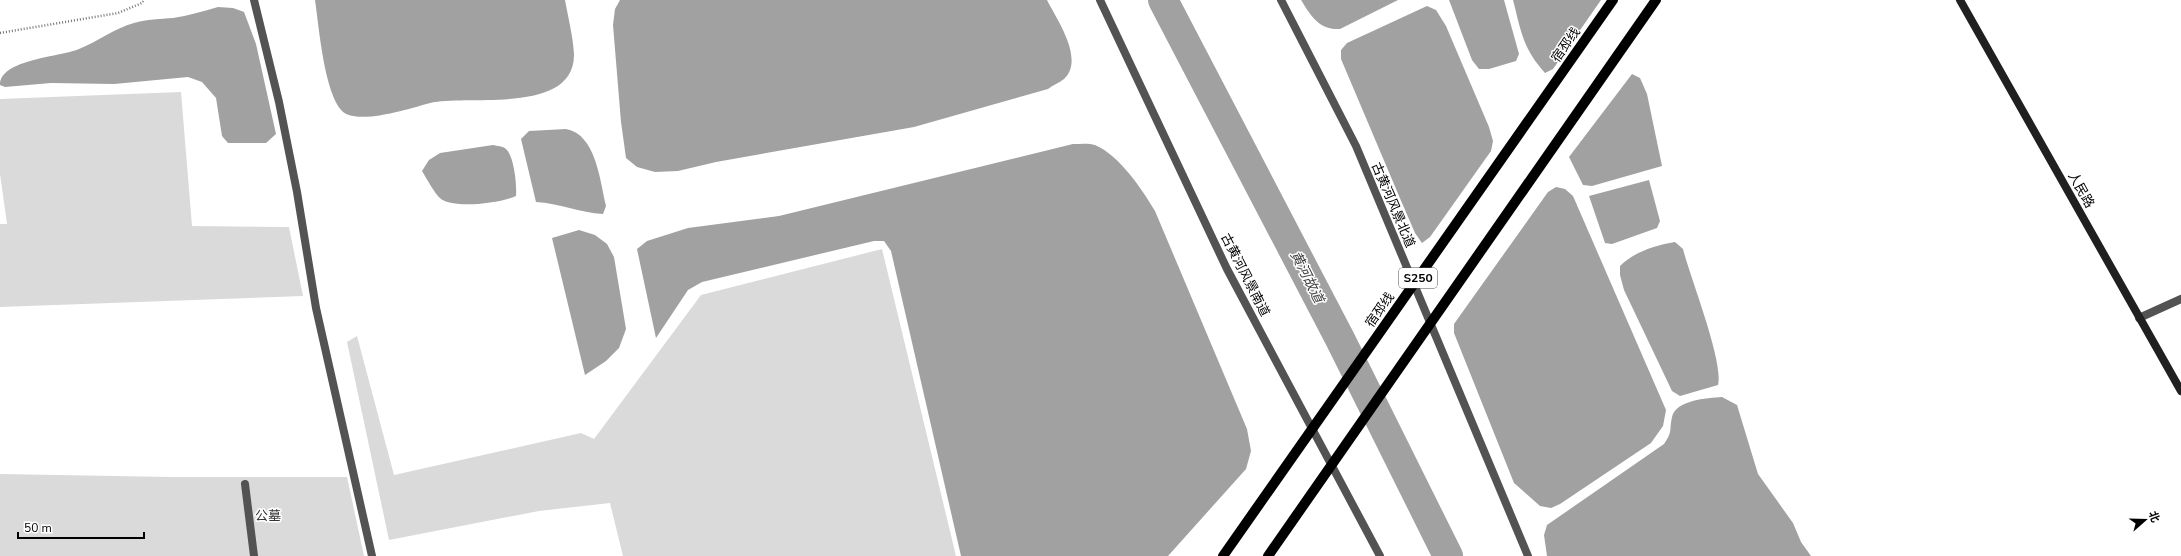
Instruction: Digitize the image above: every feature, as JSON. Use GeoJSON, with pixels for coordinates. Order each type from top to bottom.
{"type":"FeatureCollection","features":[{"type":"Feature","properties":{"kind":"main road","name":"宿邳线"},"geometry":{"type":"LineString","coordinates":[[1223,556],[1613,0]]}},
{"type":"Feature","properties":{"kind":"main road","name":"S250"},"geometry":{"type":"LineString","coordinates":[[1268,556],[1656,0]]}},
{"type":"Feature","properties":{"kind":"street"},"geometry":{"type":"LineString","coordinates":[[254,0],[281,110],[297,192],[316,308],[372,556]]}},
{"type":"Feature","properties":{"kind":"street","name":"古黄河风景南道"},"geometry":{"type":"LineString","coordinates":[[1100,0],[1227,269],[1380,556]]}},
{"type":"Feature","properties":{"kind":"street","name":"古黄河风景北道"},"geometry":{"type":"LineString","coordinates":[[1281,0],[1356,146],[1528,556]]}},
{"type":"Feature","properties":{"kind":"street","name":"人民路"},"geometry":{"type":"LineString","coordinates":[[1960,0],[2181,391]]}},
{"type":"Feature","properties":{"kind":"street"},"geometry":{"type":"LineString","coordinates":[[2139,318],[2181,299]]}},
{"type":"Feature","properties":{"kind":"street"},"geometry":{"type":"LineString","coordinates":[[245,484],[254,556]]}},
{"type":"Feature","properties":{"kind":"path"},"geometry":{"type":"LineString","coordinates":[[0,33],[118,14],[142,3],[144,0]]}},
{"type":"Feature","properties":{"kind":"green space"},"geometry":{"type":"Polygon","coordinates":[[[181,92],[192,226],[289,227],[303,296],[0,307],[0,224],[7,224],[0,174],[0,99],[181,92]]]}},
{"type":"Feature","properties":{"kind":"green space"},"geometry":{"type":"Polygon","coordinates":[[[882,249],[956,556],[623,556],[610,503],[539,511],[389,540],[347,342],[357,336],[394,475],[581,433],[594,439],[701,295],[882,249]]]}},
{"type":"Feature","properties":{"kind":"green space","name":"公墓"},"geometry":{"type":"Polygon","coordinates":[[[0,474],[171,477],[347,477],[364,556],[0,556],[0,474]]]}},
{"type":"Feature","properties":{"kind":"shaded area"},"geometry":{"type":"Polygon","coordinates":[[[315,0],[565,0],[572,33],[574,54],[570,74],[557,87],[539,94],[492,100],[430,103],[398,112],[372,116],[360,117],[349,115],[342,111],[336,102],[331,89],[323,58],[315,0]]]}},
{"type":"Feature","properties":{"kind":"shaded area"},"geometry":{"type":"Polygon","coordinates":[[[620,0],[1047,0],[1067,40],[1072,61],[1070,71],[1064,79],[1048,89],[914,127],[716,162],[678,171],[655,172],[637,167],[626,158],[621,122],[613,25],[615,9],[620,0]]]}},
{"type":"Feature","properties":{"kind":"shaded area"},"geometry":{"type":"Polygon","coordinates":[[[1301,0],[1398,0],[1340,29],[1333,29],[1316,21],[1301,0]]]}},
{"type":"Feature","properties":{"kind":"shaded area"},"geometry":{"type":"Polygon","coordinates":[[[1449,0],[1504,0],[1519,54],[1516,61],[1489,69],[1479,69],[1472,60],[1449,0]]]}},
{"type":"Feature","properties":{"kind":"shaded area"},"geometry":{"type":"Polygon","coordinates":[[[1513,0],[1601,0],[1553,69],[1545,73],[1527,48],[1513,0]]]}},
{"type":"Feature","properties":{"kind":"shaded area"},"geometry":{"type":"Polygon","coordinates":[[[1427,6],[1436,10],[1446,26],[1489,127],[1493,141],[1491,151],[1430,237],[1422,243],[1415,233],[1341,59],[1341,50],[1347,43],[1427,6]]]}},
{"type":"Feature","properties":{"kind":"shaded area"},"geometry":{"type":"Polygon","coordinates":[[[218,7],[233,8],[244,12],[256,44],[276,134],[266,143],[228,143],[222,136],[216,98],[202,82],[188,77],[114,84],[51,83],[5,87],[0,85],[3,76],[20,64],[79,49],[127,25],[154,19],[184,16],[218,7]]]}},
{"type":"Feature","properties":{"kind":"shaded area"},"geometry":{"type":"Polygon","coordinates":[[[1632,74],[1640,78],[1647,94],[1662,166],[1592,186],[1583,185],[1569,157],[1632,74]]]}},
{"type":"Feature","properties":{"kind":"shaded area"},"geometry":{"type":"Polygon","coordinates":[[[566,129],[576,133],[584,140],[595,160],[606,206],[603,214],[536,202],[521,139],[529,131],[566,129]]]}},
{"type":"Feature","properties":{"kind":"shaded area"},"geometry":{"type":"Polygon","coordinates":[[[1073,144],[1095,145],[1113,156],[1137,183],[1150,202],[1247,429],[1251,451],[1246,469],[1168,556],[961,556],[891,251],[884,241],[874,241],[702,282],[688,290],[656,338],[637,249],[647,241],[688,228],[779,216],[1073,144]]]}},
{"type":"Feature","properties":{"kind":"shaded area"},"geometry":{"type":"Polygon","coordinates":[[[493,145],[506,149],[511,158],[516,185],[516,196],[509,199],[478,204],[456,204],[448,202],[438,196],[422,171],[429,160],[440,153],[493,145]]]}},
{"type":"Feature","properties":{"kind":"shaded area"},"geometry":{"type":"Polygon","coordinates":[[[1649,180],[1660,221],[1657,228],[1612,244],[1605,243],[1589,196],[1649,180]]]}},
{"type":"Feature","properties":{"kind":"shaded area"},"geometry":{"type":"Polygon","coordinates":[[[1556,187],[1565,189],[1573,196],[1666,410],[1663,426],[1651,443],[1560,504],[1551,508],[1540,506],[1514,483],[1454,333],[1454,324],[1548,192],[1556,187]]]}},
{"type":"Feature","properties":{"kind":"shaded area"},"geometry":{"type":"Polygon","coordinates":[[[579,230],[595,235],[607,244],[614,257],[626,329],[619,348],[606,361],[585,375],[552,238],[579,230]]]}},
{"type":"Feature","properties":{"kind":"shaded area"},"geometry":{"type":"Polygon","coordinates":[[[1675,242],[1683,249],[1711,339],[1719,374],[1718,385],[1680,396],[1672,391],[1624,290],[1620,275],[1620,266],[1632,257],[1653,247],[1675,242]]]}},
{"type":"Feature","properties":{"kind":"shaded area"},"geometry":{"type":"Polygon","coordinates":[[[1722,397],[1737,405],[1758,474],[1793,523],[1801,542],[1811,556],[1547,556],[1544,535],[1547,525],[1664,444],[1670,433],[1672,417],[1679,407],[1693,401],[1722,397]]]}},
{"type":"Feature","properties":{"kind":"waterway","name":"黄河故道"},"geometry":{"type":"LineString","coordinates":[[1163,0],[1340,339],[1448,556]]}}]}
